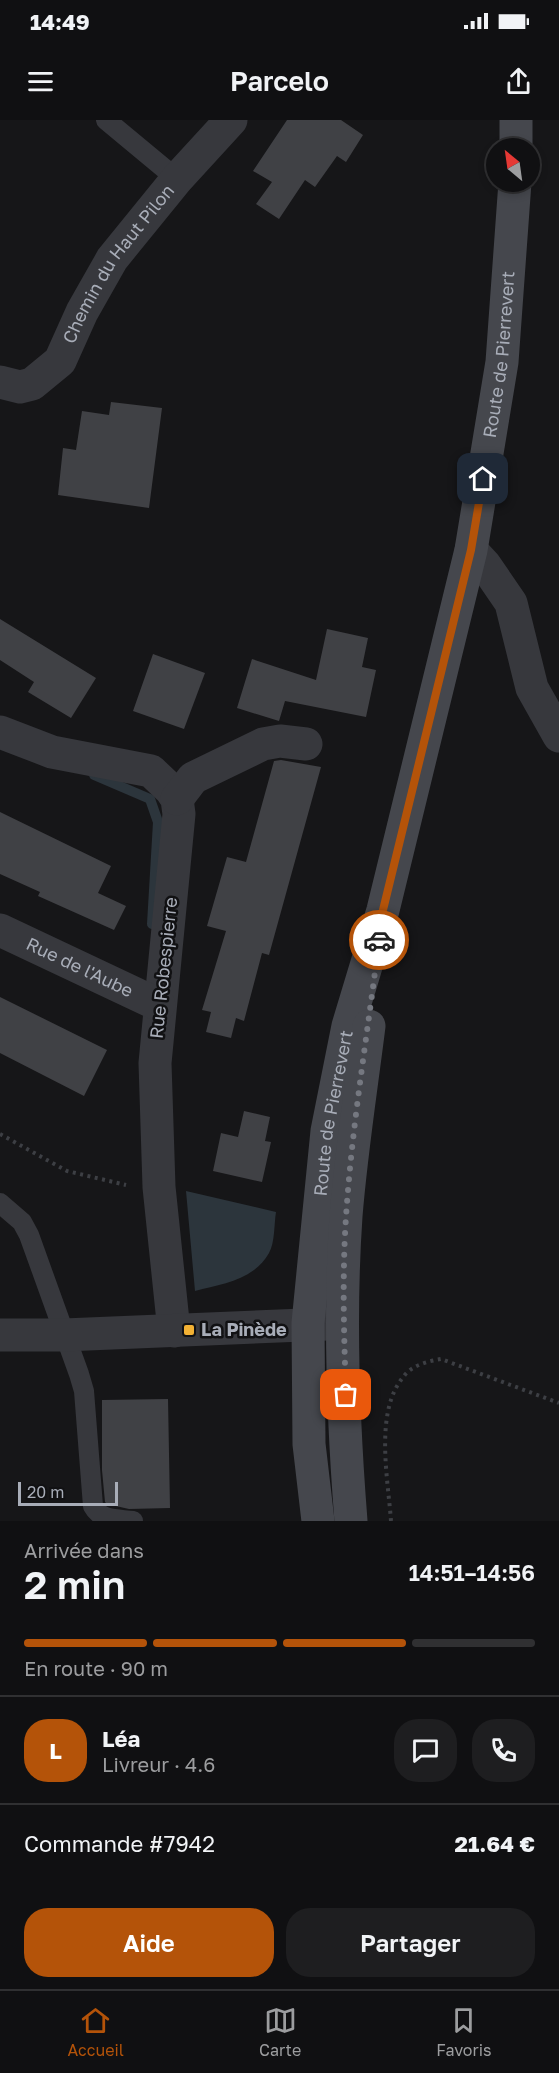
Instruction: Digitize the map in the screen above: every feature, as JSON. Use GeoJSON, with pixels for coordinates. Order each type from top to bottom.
{"type":"FeatureCollection","features":[{"type":"Feature","properties":{"kind":"main road"},"geometry":{"type":"LineString","coordinates":[[516,120],[516,138]]}},
{"type":"Feature","properties":{"kind":"main road","name":"Route de Pierrevert"},"geometry":{"type":"LineString","coordinates":[[326,1319],[327,1131],[348,1026],[383,910],[471,550],[502,362],[514,192]]}},
{"type":"Feature","properties":{"kind":"main road","name":"Route de Pierrevert"},"geometry":{"type":"LineString","coordinates":[[326,1319],[344,1256],[355,1122],[383,910]]}},
{"type":"Feature","properties":{"kind":"main road"},"geometry":{"type":"LineString","coordinates":[[326,1319],[350,1512]]}},
{"type":"Feature","properties":{"kind":"main road"},"geometry":{"type":"LineString","coordinates":[[318,1521],[309,1444],[326,1319]]}},
{"type":"Feature","properties":{"kind":"street","name":"Chemin du Haut Pilon"},"geometry":{"type":"LineString","coordinates":[[0,382],[20,387],[32,384],[60,361],[99,279],[127,239],[177,179],[231,120]]}},
{"type":"Feature","properties":{"kind":"street"},"geometry":{"type":"LineString","coordinates":[[471,550],[485,565],[511,603],[532,688],[559,736]]}},
{"type":"Feature","properties":{"kind":"street"},"geometry":{"type":"LineString","coordinates":[[0,732],[52,752],[151,771],[165,783],[177,799],[186,784],[200,774],[263,744],[280,741],[306,744]]}},
{"type":"Feature","properties":{"kind":"street","name":"Rue Robespierre"},"geometry":{"type":"LineString","coordinates":[[174,1331],[159,1187],[155,1063],[179,814],[177,799]]}},
{"type":"Feature","properties":{"kind":"street","name":"Rue de l'Aube"},"geometry":{"type":"LineString","coordinates":[[0,930],[159,1005]]}},
{"type":"Feature","properties":{"kind":"street"},"geometry":{"type":"LineString","coordinates":[[0,1335],[174,1331],[326,1319]]}},
{"type":"Feature","properties":{"kind":"lane"},"geometry":{"type":"LineString","coordinates":[[106,120],[177,179]]}},
{"type":"Feature","properties":{"kind":"lane"},"geometry":{"type":"LineString","coordinates":[[0,1203],[22,1222],[29,1235],[84,1391],[93,1506],[97,1513],[105,1518],[133,1521]]}},
{"type":"Feature","properties":{"kind":"path"},"geometry":{"type":"LineString","coordinates":[[0,1134],[67,1171],[118,1185],[159,1187]]}},
{"type":"Feature","properties":{"kind":"path"},"geometry":{"type":"LineString","coordinates":[[392,1521],[384,1428],[396,1388],[405,1374],[425,1362],[441,1359],[559,1403]]}},
{"type":"Feature","properties":{"kind":"shaded area"},"geometry":{"type":"Polygon","coordinates":[[[186,1191],[276,1212],[272,1244],[263,1262],[237,1280],[195,1291],[186,1191]]]}},
{"type":"Feature","properties":{"kind":"building"},"geometry":{"type":"Polygon","coordinates":[[[287,120],[341,120],[363,135],[346,162],[337,156],[315,187],[305,180],[279,219],[256,204],[272,182],[253,171],[287,120]]]}},
{"type":"Feature","properties":{"kind":"building"},"geometry":{"type":"Polygon","coordinates":[[[111,402],[162,408],[149,508],[58,495],[63,448],[76,450],[82,411],[109,415],[111,402]]]}},
{"type":"Feature","properties":{"kind":"building"},"geometry":{"type":"Polygon","coordinates":[[[0,619],[96,678],[71,718],[28,692],[34,682],[0,660],[0,619]]]}},
{"type":"Feature","properties":{"kind":"building"},"geometry":{"type":"Polygon","coordinates":[[[327,629],[368,638],[362,667],[376,670],[366,717],[285,701],[279,721],[237,708],[252,659],[316,680],[327,629]]]}},
{"type":"Feature","properties":{"kind":"building"},"geometry":{"type":"Polygon","coordinates":[[[153,654],[205,673],[184,729],[133,711],[153,654]]]}},
{"type":"Feature","properties":{"kind":"building"},"geometry":{"type":"Polygon","coordinates":[[[281,760],[321,767],[269,955],[262,953],[244,1021],[236,1018],[231,1038],[206,1032],[211,1012],[202,1010],[226,931],[207,926],[227,857],[246,862],[274,761],[281,760]]]}},
{"type":"Feature","properties":{"kind":"building"},"geometry":{"type":"Polygon","coordinates":[[[0,812],[111,866],[98,893],[126,906],[114,930],[38,896],[40,892],[0,874],[0,812]]]}},
{"type":"Feature","properties":{"kind":"building"},"geometry":{"type":"Polygon","coordinates":[[[0,997],[107,1050],[84,1096],[0,1053],[0,997]]]}},
{"type":"Feature","properties":{"kind":"building"},"geometry":{"type":"Polygon","coordinates":[[[244,1111],[270,1117],[265,1141],[271,1142],[262,1182],[213,1171],[221,1133],[238,1137],[244,1111]]]}},
{"type":"Feature","properties":{"kind":"building"},"geometry":{"type":"Polygon","coordinates":[[[168,1399],[170,1508],[129,1509],[107,1504],[102,1470],[102,1400],[168,1399]]]}},
{"type":"Feature","properties":{"kind":"waterway"},"geometry":{"type":"LineString","coordinates":[[94,775],[150,799],[158,822],[152,924]]}},
{"type":"Feature","properties":{"kind":"way so far"},"geometry":{"type":"LineString","coordinates":[[346,1395],[343,1309],[346,1215],[355,1122],[379,940]]}},
{"type":"Feature","properties":{"kind":"place","name":"La Pinède"},"geometry":{"type":"Point","coordinates":[189,1330]}},
{"type":"Feature","properties":{"kind":"route"},"geometry":{"type":"LineString","coordinates":[[379,940],[383,910],[471,550],[483,479]]}}]}
